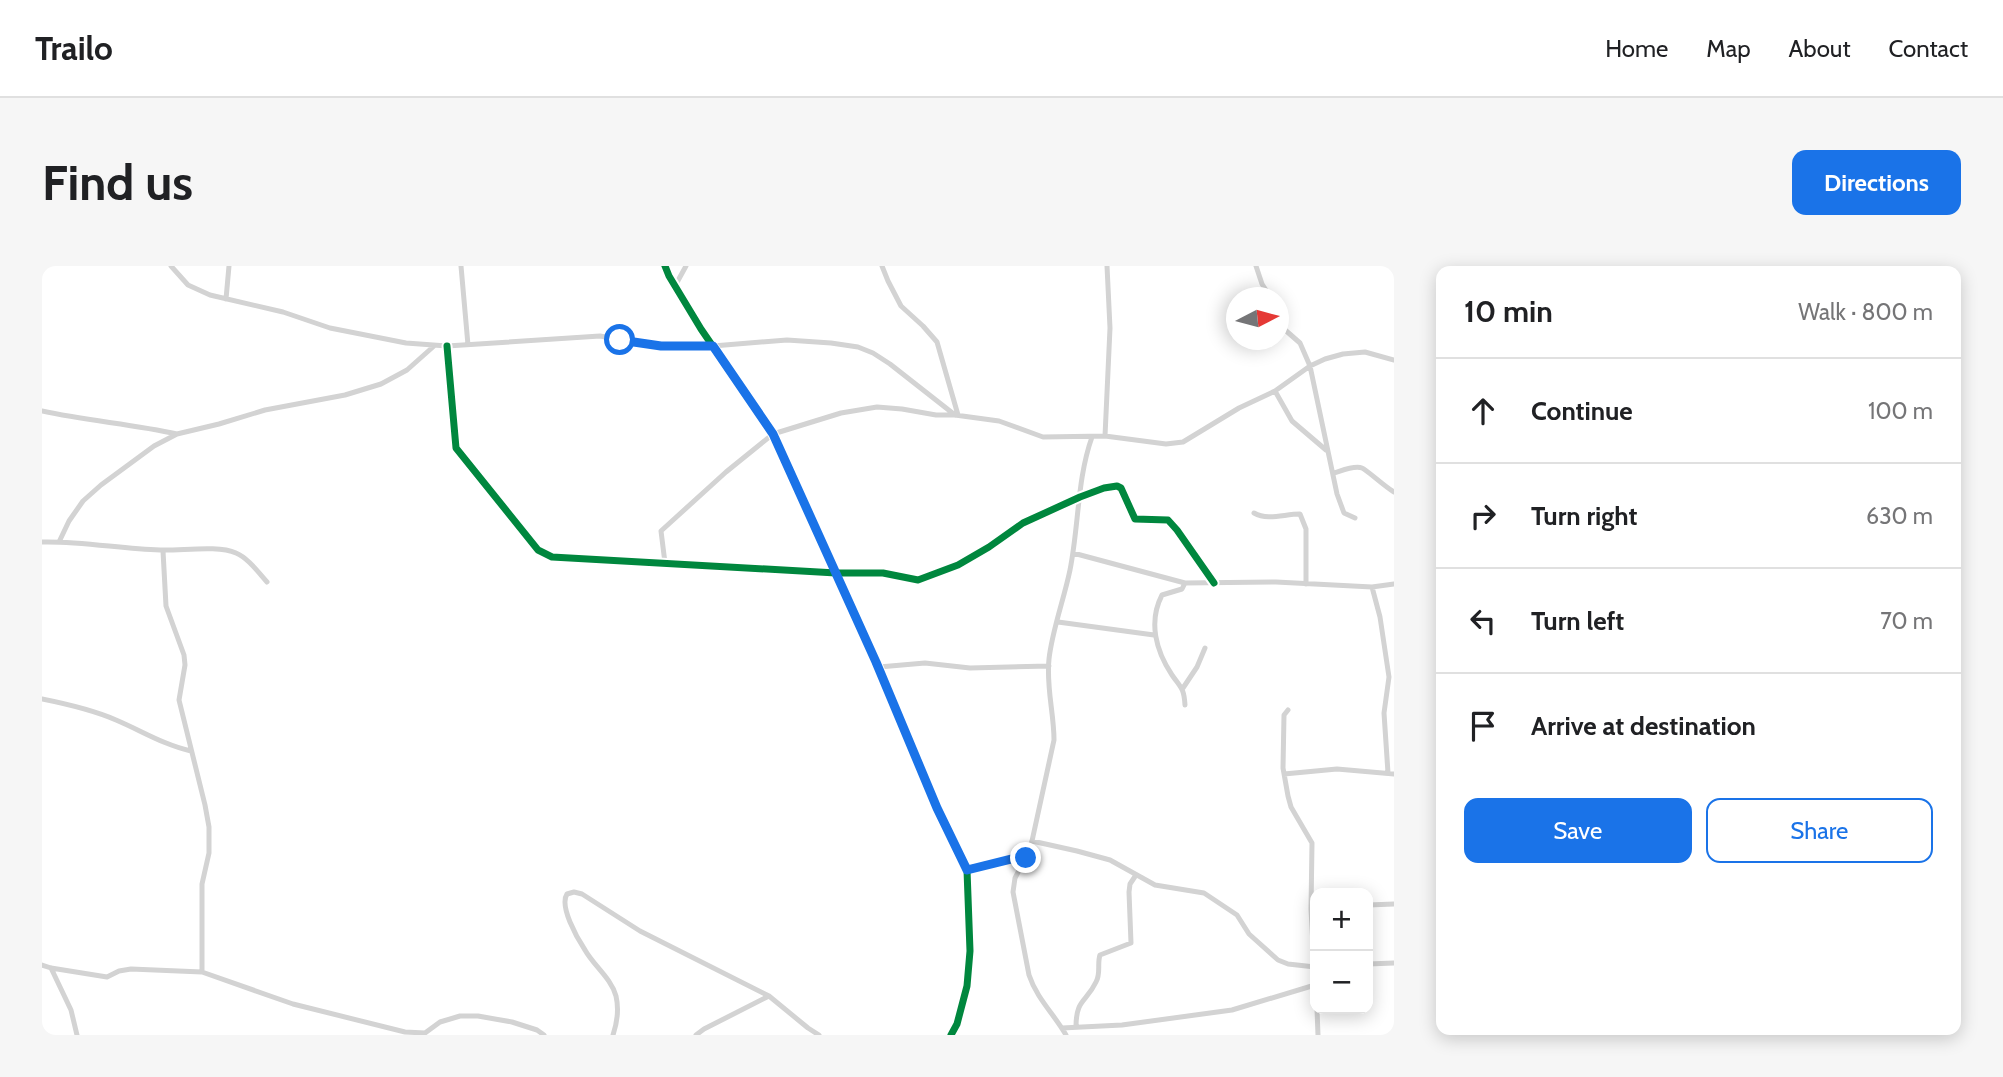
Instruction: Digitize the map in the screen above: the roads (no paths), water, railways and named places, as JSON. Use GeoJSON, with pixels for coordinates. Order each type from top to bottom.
{"type":"FeatureCollection","features":[{"type":"Feature","properties":{"kind":"street"},"geometry":{"type":"LineString","coordinates":[[171,266],[188,285],[210,295],[283,312],[330,328],[406,343],[447,346],[600,336],[661,346],[713,346],[787,340],[858,347],[890,364],[957,415]]}},
{"type":"Feature","properties":{"kind":"street"},"geometry":{"type":"LineString","coordinates":[[226,299],[229,266]]}},
{"type":"Feature","properties":{"kind":"street"},"geometry":{"type":"LineString","coordinates":[[461,266],[468,345]]}},
{"type":"Feature","properties":{"kind":"street"},"geometry":{"type":"LineString","coordinates":[[665,266],[713,346],[773,434],[879,667],[937,808],[967,870],[970,951],[967,986],[957,1024],[951,1035]]}},
{"type":"Feature","properties":{"kind":"street"},"geometry":{"type":"LineString","coordinates":[[675,286],[686,266]]}},
{"type":"Feature","properties":{"kind":"street"},"geometry":{"type":"LineString","coordinates":[[882,266],[901,306],[937,342],[957,415]]}},
{"type":"Feature","properties":{"kind":"street"},"geometry":{"type":"LineString","coordinates":[[1105,436],[1110,328],[1108,266]]}},
{"type":"Feature","properties":{"kind":"street"},"geometry":{"type":"LineString","coordinates":[[1256,266],[1264,287]]}},
{"type":"Feature","properties":{"kind":"street"},"geometry":{"type":"LineString","coordinates":[[1289,334],[1300,342],[1310,366],[1337,494],[1344,513],[1356,518]]}},
{"type":"Feature","properties":{"kind":"street"},"geometry":{"type":"LineString","coordinates":[[59,542],[82,501],[154,446],[177,434],[265,410],[345,395],[381,384],[407,370],[434,346]]}},
{"type":"Feature","properties":{"kind":"street"},"geometry":{"type":"LineString","coordinates":[[447,346],[456,448],[538,550],[552,557],[835,573],[883,573],[922,579],[958,565],[1023,523],[1080,497],[1117,486],[1121,488],[1135,519],[1168,520],[1214,583]]}},
{"type":"Feature","properties":{"kind":"street"},"geometry":{"type":"LineString","coordinates":[[665,563],[661,531],[717,480],[773,434],[841,413],[877,407],[902,409],[999,421],[1043,437],[1105,436],[1166,444],[1182,442],[1239,408],[1275,391],[1310,366],[1325,359],[1365,352],[1394,360]]}},
{"type":"Feature","properties":{"kind":"street"},"geometry":{"type":"LineString","coordinates":[[1275,391],[1292,421],[1326,450]]}},
{"type":"Feature","properties":{"kind":"street"},"geometry":{"type":"LineString","coordinates":[[42,411],[177,434]]}},
{"type":"Feature","properties":{"kind":"street"},"geometry":{"type":"LineString","coordinates":[[1066,1035],[1033,989],[1013,892],[1032,841],[1054,740],[1049,666],[1073,553],[1083,464],[1092,437]]}},
{"type":"Feature","properties":{"kind":"street"},"geometry":{"type":"LineString","coordinates":[[1334,473],[1363,468],[1394,492]]}},
{"type":"Feature","properties":{"kind":"street"},"geometry":{"type":"LineString","coordinates":[[1254,513],[1267,518],[1300,514],[1306,528],[1306,583]]}},
{"type":"Feature","properties":{"kind":"street"},"geometry":{"type":"LineString","coordinates":[[42,542],[163,551],[225,550],[244,558],[267,582]]}},
{"type":"Feature","properties":{"kind":"street"},"geometry":{"type":"LineString","coordinates":[[163,551],[166,606],[184,655],[179,700],[209,827],[209,853],[202,884],[202,972]]}},
{"type":"Feature","properties":{"kind":"street"},"geometry":{"type":"LineString","coordinates":[[1073,553],[1185,583],[1276,582],[1373,587],[1394,584]]}},
{"type":"Feature","properties":{"kind":"street"},"geometry":{"type":"LineString","coordinates":[[1185,583],[1182,589],[1162,595],[1154,635],[1172,674],[1183,688],[1185,705]]}},
{"type":"Feature","properties":{"kind":"street"},"geometry":{"type":"LineString","coordinates":[[1284,774],[1337,769],[1391,773],[1384,713],[1389,677],[1389,647],[1373,587]]}},
{"type":"Feature","properties":{"kind":"street"},"geometry":{"type":"LineString","coordinates":[[1058,622],[1154,635]]}},
{"type":"Feature","properties":{"kind":"street"},"geometry":{"type":"LineString","coordinates":[[1183,688],[1197,667],[1205,648]]}},
{"type":"Feature","properties":{"kind":"street"},"geometry":{"type":"LineString","coordinates":[[879,667],[925,663],[970,668],[1049,666]]}},
{"type":"Feature","properties":{"kind":"street"},"geometry":{"type":"LineString","coordinates":[[42,699],[75,706],[116,720],[165,744],[191,751]]}},
{"type":"Feature","properties":{"kind":"street"},"geometry":{"type":"LineString","coordinates":[[1288,710],[1284,715],[1284,774],[1291,807],[1312,844],[1313,888]]}},
{"type":"Feature","properties":{"kind":"street"},"geometry":{"type":"LineString","coordinates":[[1032,841],[1110,860],[1155,885],[1204,893],[1237,915],[1249,934],[1278,960],[1310,967]]}},
{"type":"Feature","properties":{"kind":"street"},"geometry":{"type":"LineString","coordinates":[[967,870],[1020,857],[1026,858]]}},
{"type":"Feature","properties":{"kind":"street"},"geometry":{"type":"LineString","coordinates":[[1076,1027],[1077,1009],[1098,979],[1098,958],[1131,943],[1129,892],[1130,884],[1136,875]]}},
{"type":"Feature","properties":{"kind":"street"},"geometry":{"type":"LineString","coordinates":[[613,1035],[618,1009],[616,996],[601,969],[586,952],[571,924],[564,898],[567,894],[582,894],[640,931],[769,996],[819,1035]]}},
{"type":"Feature","properties":{"kind":"street"},"geometry":{"type":"LineString","coordinates":[[1373,905],[1394,904]]}},
{"type":"Feature","properties":{"kind":"street"},"geometry":{"type":"LineString","coordinates":[[1373,964],[1394,963]]}},
{"type":"Feature","properties":{"kind":"street"},"geometry":{"type":"LineString","coordinates":[[42,964],[51,968],[107,977],[131,969],[202,972],[293,1004],[405,1032],[425,1034],[440,1022],[460,1016],[478,1016],[512,1022],[544,1035]]}},
{"type":"Feature","properties":{"kind":"street"},"geometry":{"type":"LineString","coordinates":[[51,968],[71,1010],[77,1035]]}},
{"type":"Feature","properties":{"kind":"street"},"geometry":{"type":"LineString","coordinates":[[1062,1028],[1122,1025],[1232,1010],[1310,985]]}},
{"type":"Feature","properties":{"kind":"street"},"geometry":{"type":"LineString","coordinates":[[696,1035],[769,996]]}},
{"type":"Feature","properties":{"kind":"street"},"geometry":{"type":"LineString","coordinates":[[1317,1014],[1318,1035]]}}]}
